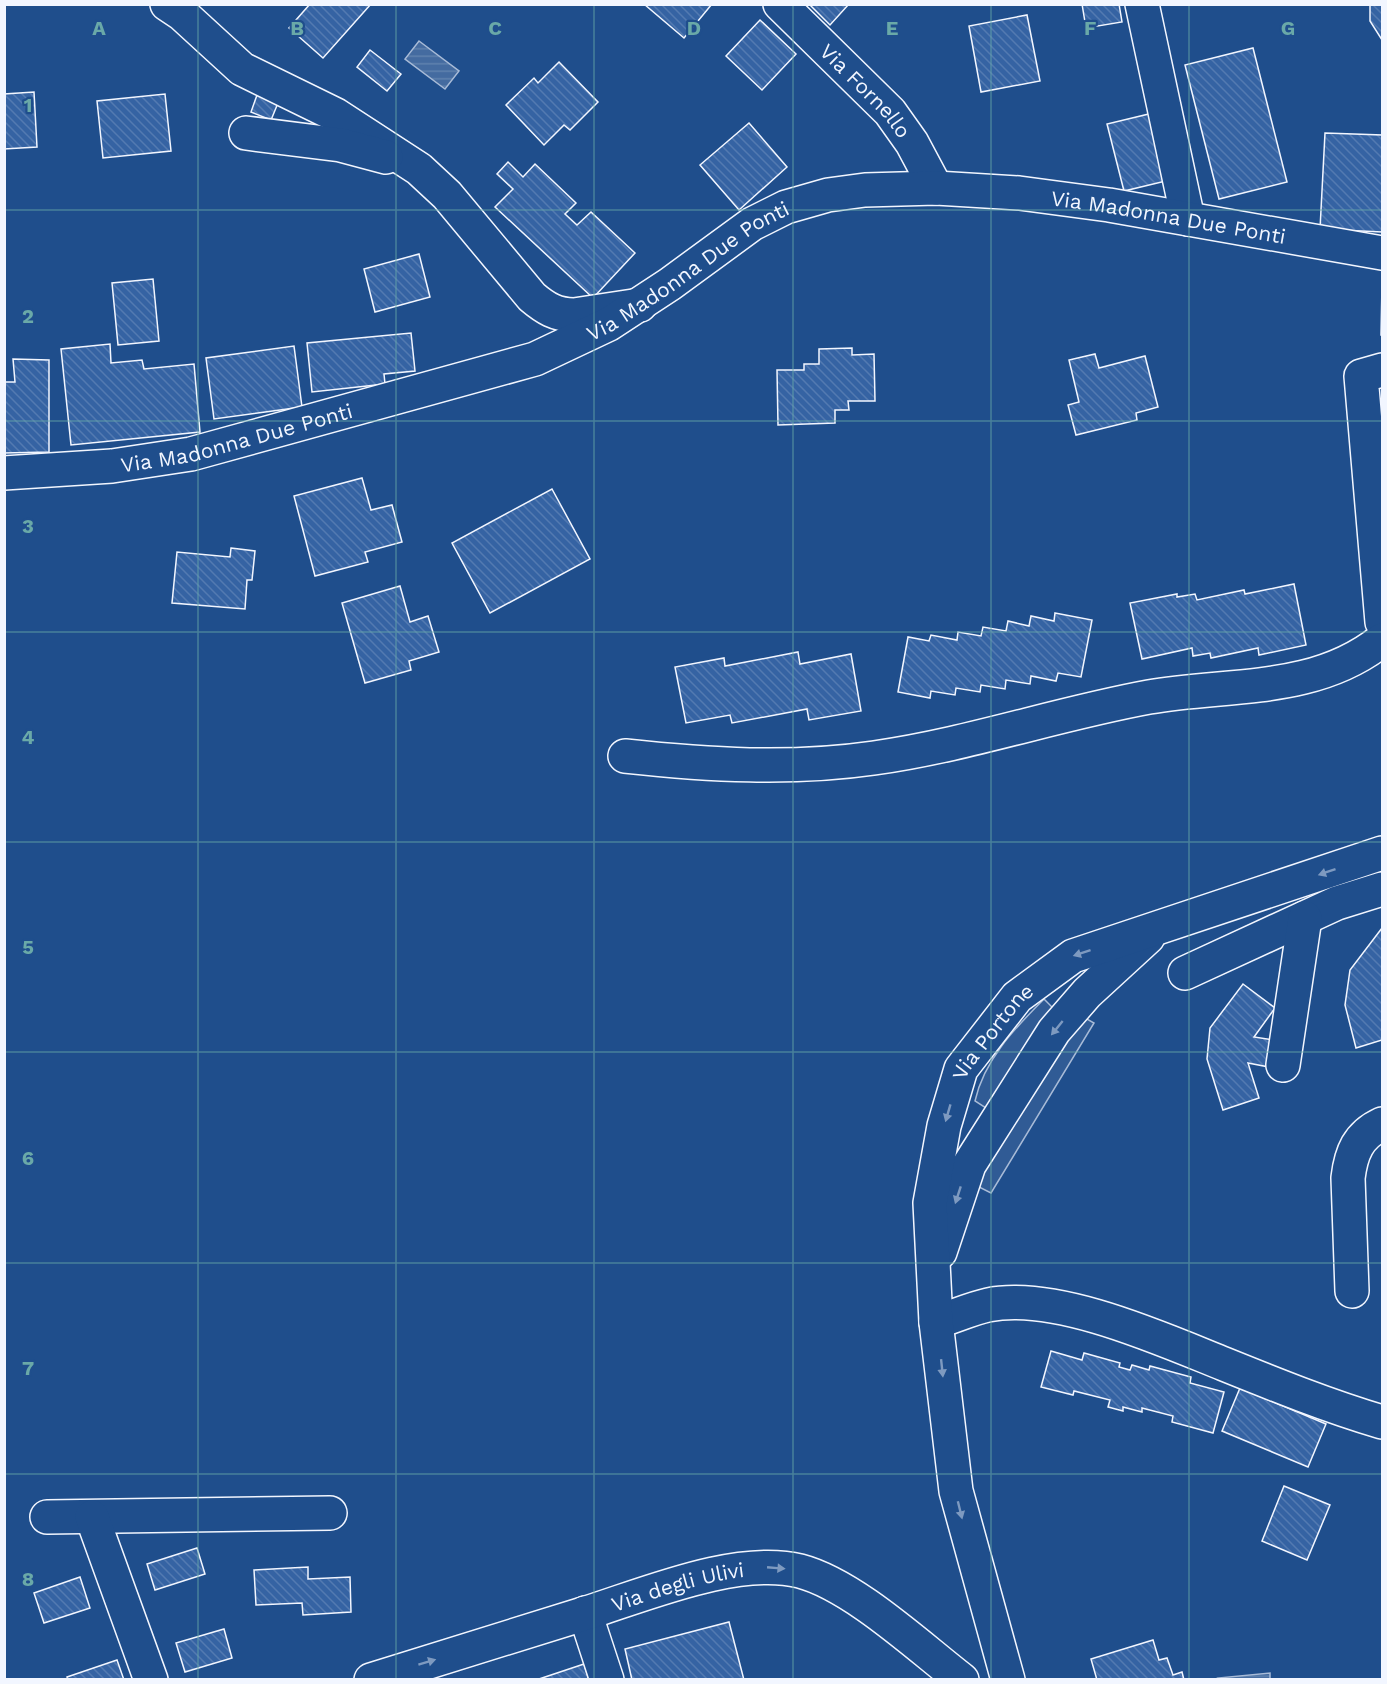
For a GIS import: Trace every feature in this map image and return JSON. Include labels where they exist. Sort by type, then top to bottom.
[{"type":"street","points":[[167,4],[182,14],[242,69],[336,115],[419,169],[447,195],[532,297],[547,309],[564,315],[574,315],[640,305]]},
{"type":"street","name":"Via Fornello","points":[[780,4],[886,108],[912,143],[936,188]]},
{"type":"street","points":[[1142,4],[1188,219]]},
{"type":"street","points":[[246,133],[354,148],[419,169]]},
{"type":"street","name":"Via Madonna Due Ponti","points":[[4,473],[112,466],[191,454],[535,359],[584,338],[640,305],[741,231],[786,207],[840,193],[936,188],[1048,197],[1383,253]]},
{"type":"street","points":[[1383,370],[1361,376],[1383,622]]},
{"type":"street","points":[[625,756],[759,765],[837,763],[876,758],[958,742],[1130,701],[1182,692],[1301,679],[1349,663],[1383,640]]},
{"type":"street","name":"Via Portone","points":[[1008,1680],[963,1523],[950,1452],[936,1322],[930,1203],[944,1126],[961,1069],[1017,997],[1073,956],[1383,853]]},
{"type":"street","points":[[1185,973],[1337,903],[1383,889]]},
{"type":"street","points":[[1283,1065],[1305,918]]},
{"type":"street","points":[[935,1269],[969,1165],[1054,1031],[1087,993],[1158,928]]},
{"type":"street","points":[[1352,1291],[1348,1178],[1350,1160],[1360,1139],[1383,1124]]},
{"type":"street","points":[[936,1322],[988,1305],[1018,1304],[1083,1313],[1174,1343],[1336,1409],[1383,1422]]},
{"type":"street","points":[[47,1517],[330,1513]]},
{"type":"street","points":[[92,1517],[151,1680]]},
{"type":"street","name":"Via degli Ulivi","points":[[371,1680],[703,1577],[763,1566],[789,1569],[830,1582],[962,1680]]},
{"type":"street","points":[[585,1613],[607,1680]]},
{"type":"shaded area","points":[[419,41],[459,71],[445,89],[405,59]]},
{"type":"shaded area","points":[[1044,999],[1053,1008],[989,1110],[975,1101],[979,1086],[993,1058],[1022,1021]]},
{"type":"shaded area","points":[[1078,1014],[1094,1023],[991,1193],[973,1184]]},
{"type":"shaded area","points":[[1270,1673],[1270,1679],[1218,1678]]},
{"type":"building","points":[[310,4],[371,4],[323,58],[289,28]]},
{"type":"building","points":[[644,4],[712,4],[684,38]]},
{"type":"building","points":[[809,4],[849,4],[830,25]]},
{"type":"building","points":[[1082,4],[1119,4],[1122,22],[1086,28]]},
{"type":"building","points":[[1370,4],[1382,4],[1382,40],[1370,21]]},
{"type":"building","points":[[1027,15],[1040,81],[981,92],[969,26]]},
{"type":"building","points":[[760,20],[796,54],[762,90],[726,56]]},
{"type":"building","points":[[1253,48],[1287,182],[1219,199],[1185,65]]},
{"type":"building","points":[[370,50],[401,74],[387,91],[357,67]]},
{"type":"building","points":[[559,62],[598,102],[570,130],[564,125],[544,145],[506,105],[534,78],[538,83]]},
{"type":"building","points":[[34,92],[37,147],[4,149],[4,94]]},
{"type":"building","points":[[165,94],[171,151],[103,158],[97,101]]},
{"type":"building","points":[[257,95],[278,103],[271,120],[251,112]]},
{"type":"building","points":[[1153,113],[1170,180],[1124,191],[1107,124]]},
{"type":"building","points":[[749,123],[787,167],[739,210],[700,165]]},
{"type":"building","points":[[1325,133],[1382,135],[1382,232],[1320,229]]},
{"type":"building","points":[[508,162],[523,177],[535,164],[576,203],[565,214],[577,225],[591,212],[635,253],[593,298],[495,207],[513,189],[497,174]]},
{"type":"building","points":[[419,254],[430,297],[375,312],[364,269]]},
{"type":"building","points":[[153,279],[159,341],[118,345],[112,283]]},
{"type":"building","points":[[1382,285],[1382,335],[1381,335]]},
{"type":"building","points":[[411,333],[415,371],[384,374],[385,384],[312,392],[307,343]]},
{"type":"building","points":[[110,344],[111,363],[142,360],[144,369],[194,364],[200,432],[71,445],[61,349]]},
{"type":"building","points":[[294,346],[302,407],[214,419],[206,358]]},
{"type":"building","points":[[852,348],[852,355],[874,354],[875,401],[848,401],[849,410],[835,410],[835,423],[778,425],[777,370],[804,370],[804,364],[819,364],[819,349]]},
{"type":"building","points":[[1095,354],[1099,368],[1145,356],[1158,407],[1136,413],[1137,420],[1076,435],[1068,405],[1079,402],[1069,360]]},
{"type":"building","points":[[13,359],[49,360],[49,452],[4,453],[4,382],[15,382]]},
{"type":"building","points":[[362,478],[371,510],[392,505],[402,542],[365,552],[368,562],[315,576],[294,496]]},
{"type":"building","points":[[552,489],[590,559],[490,613],[452,543]]},
{"type":"building","points":[[231,548],[255,551],[252,580],[247,580],[245,609],[172,603],[177,552],[230,557]]},
{"type":"building","points":[[1294,584],[1306,645],[1259,655],[1258,648],[1211,658],[1210,653],[1193,656],[1192,648],[1142,659],[1130,603],[1177,594],[1177,597],[1195,594],[1197,600],[1244,590],[1245,594]]},
{"type":"building","points":[[400,586],[410,622],[428,616],[439,652],[409,661],[411,670],[365,683],[342,603]]},
{"type":"building","points":[[1055,613],[1092,620],[1081,677],[1058,673],[1056,681],[1031,676],[1030,684],[1006,680],[1005,689],[981,685],[980,692],[956,688],[955,695],[931,691],[930,698],[898,692],[908,637],[929,641],[931,635],[957,640],[958,632],[981,636],[983,627],[1006,631],[1008,621],[1029,626],[1031,616],[1054,621]]},
{"type":"building","points":[[798,652],[800,664],[851,654],[861,711],[809,720],[807,709],[732,723],[730,715],[686,723],[675,667],[724,658],[725,666]]},
{"type":"building","points":[[1382,928],[1382,1040],[1356,1048],[1345,1005],[1350,970]]},
{"type":"building","points":[[1243,984],[1275,1008],[1254,1037],[1274,1040],[1269,1067],[1248,1063],[1259,1098],[1223,1110],[1207,1059],[1210,1028]]},
{"type":"building","points":[[1051,1351],[1082,1360],[1084,1353],[1120,1363],[1119,1367],[1130,1370],[1132,1365],[1149,1370],[1150,1366],[1191,1377],[1190,1383],[1224,1392],[1213,1433],[1172,1422],[1173,1416],[1142,1408],[1142,1412],[1123,1407],[1123,1411],[1108,1407],[1110,1400],[1074,1391],[1073,1395],[1041,1387]]},
{"type":"building","points":[[1240,1388],[1326,1424],[1308,1467],[1222,1431]]},
{"type":"building","points":[[1284,1486],[1330,1505],[1307,1560],[1262,1541]]},
{"type":"building","points":[[197,1548],[205,1574],[155,1590],[147,1564]]},
{"type":"building","points":[[308,1567],[308,1579],[350,1577],[351,1612],[303,1615],[302,1603],[256,1605],[254,1570]]},
{"type":"building","points":[[80,1577],[90,1608],[44,1623],[34,1593]]},
{"type":"building","points":[[729,1622],[744,1680],[632,1680],[625,1649]]},
{"type":"building","points":[[224,1629],[232,1658],[185,1672],[176,1643]]},
{"type":"building","points":[[1153,1640],[1159,1660],[1167,1658],[1173,1675],[1182,1672],[1184,1680],[1097,1680],[1091,1659]]},
{"type":"building","points":[[117,1660],[124,1680],[68,1680],[67,1677]]},
{"type":"building","points":[[584,1664],[589,1680],[536,1680]]}]
